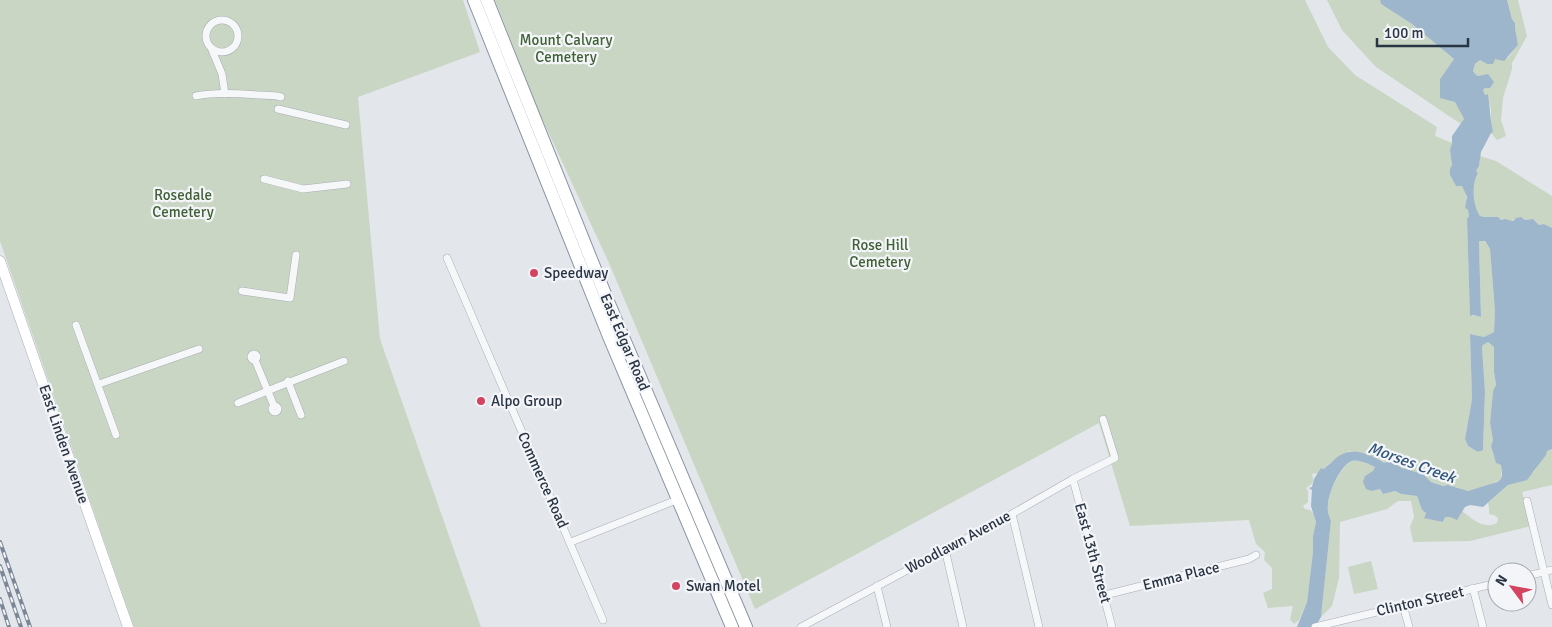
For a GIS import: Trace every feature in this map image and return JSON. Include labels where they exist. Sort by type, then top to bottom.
[{"type":"highway","name":"East Edgar Road","points":[[474,0],[610,339],[732,627]]},
{"type":"highway","name":"East Edgar Road","points":[[488,0],[606,299],[746,627]]},
{"type":"street","points":[[211,48],[222,52],[234,48],[238,36],[234,25],[228,21],[216,22],[207,30],[206,36],[207,43],[222,74],[225,94]]},
{"type":"street","points":[[196,96],[203,94],[225,94],[281,97]]},
{"type":"street","points":[[278,108],[346,125]]},
{"type":"street","points":[[264,179],[303,188],[347,184]]},
{"type":"street","points":[[242,291],[290,298],[296,255]]},
{"type":"street","name":"Commerce Road","points":[[448,258],[603,620]]},
{"type":"street","name":"East Linden Avenue","points":[[0,261],[128,627]]},
{"type":"street","points":[[76,325],[116,435]]},
{"type":"street","points":[[99,384],[199,349]]},
{"type":"street","points":[[255,360],[274,406]]},
{"type":"street","points":[[238,403],[344,361]]},
{"type":"street","points":[[289,383],[301,415]]},
{"type":"street","name":"Woodlawn Avenue","points":[[801,627],[1012,514],[1072,479],[1115,458],[1103,419]]},
{"type":"street","name":"East 13th Street","points":[[1072,479],[1105,595],[1112,627]]},
{"type":"street","points":[[571,542],[679,499]]},
{"type":"street","points":[[1527,501],[1552,605]]},
{"type":"street","points":[[1012,514],[1039,627]]},
{"type":"street","points":[[945,549],[963,627]]},
{"type":"street","name":"Emma Place","points":[[1105,595],[1249,559],[1256,554]]},
{"type":"street","points":[[1537,574],[1552,570]]},
{"type":"street","name":"Clinton Street","points":[[1316,627],[1333,625],[1403,605],[1487,585]]},
{"type":"street","points":[[877,586],[887,627]]},
{"type":"street","points":[[1473,588],[1483,627]]},
{"type":"street","points":[[1403,605],[1409,627]]},
{"type":"green space","name":"Rosedale Cemetery","points":[[0,0],[463,0],[480,52],[358,97],[380,339],[481,627],[134,627],[0,241]]},
{"type":"green space","name":"Rose Hill Cemetery","points":[[495,0],[1305,0],[1328,47],[1355,75],[1437,127],[1435,136],[1452,143],[1450,150],[1452,165],[1450,175],[1456,186],[1462,186],[1466,199],[1465,208],[1468,210],[1469,216],[1467,219],[1470,315],[1481,317],[1479,241],[1484,241],[1490,249],[1495,311],[1494,332],[1484,337],[1470,334],[1472,399],[1465,439],[1468,446],[1478,452],[1483,450],[1485,392],[1482,347],[1488,342],[1494,347],[1496,386],[1493,391],[1490,423],[1493,440],[1491,446],[1496,463],[1501,465],[1501,479],[1487,486],[1468,491],[1431,482],[1423,474],[1402,468],[1390,461],[1384,463],[1363,453],[1349,451],[1324,469],[1321,468],[1318,474],[1314,473],[1312,475],[1312,483],[1306,488],[1308,491],[1308,502],[1303,506],[1313,513],[1316,522],[1307,602],[1299,620],[1294,624],[1290,619],[1293,606],[1268,608],[1263,593],[1272,589],[1272,568],[1264,560],[1265,552],[1256,544],[1249,520],[1130,526],[1099,423],[755,609],[609,263],[540,114]]},
{"type":"green space","points":[[1327,0],[1380,0],[1381,4],[1412,24],[1454,59],[1440,79],[1464,119],[1461,124],[1376,67],[1342,30]]},
{"type":"green space","points":[[1507,0],[1518,0],[1527,36],[1512,63],[1503,98],[1501,120],[1506,136],[1497,140],[1491,133],[1491,110],[1488,94],[1485,95],[1483,90],[1485,88],[1479,76],[1473,71],[1475,64],[1480,60],[1487,64],[1495,59],[1508,58],[1518,45],[1515,23],[1512,19]]},
{"type":"green space","points":[[1480,156],[1496,161],[1552,196],[1552,228],[1544,224],[1539,225],[1533,219],[1525,220],[1521,217],[1510,221],[1480,216],[1476,207],[1474,183],[1478,173],[1476,171],[1479,166]]},
{"type":"green space","points":[[1552,449],[1552,485],[1522,492],[1531,526],[1470,541],[1413,542],[1410,527],[1414,517],[1411,501],[1398,501],[1387,509],[1340,522],[1339,578],[1332,606],[1321,617],[1331,521],[1328,511],[1329,500],[1336,480],[1344,468],[1352,461],[1367,463],[1375,467],[1372,491],[1380,489],[1383,494],[1395,491],[1401,494],[1417,496],[1422,510],[1426,513],[1424,517],[1443,522],[1445,517],[1459,515],[1462,511],[1478,523],[1492,525],[1497,523],[1498,518],[1489,514],[1488,503],[1508,485],[1534,472],[1547,451]]},
{"type":"green space","points":[[1371,561],[1378,589],[1354,594],[1348,567]]},
{"type":"water","points":[[1380,0],[1507,0],[1512,19],[1515,23],[1518,45],[1504,61],[1495,59],[1493,64],[1487,64],[1480,60],[1475,64],[1473,71],[1479,76],[1488,74],[1494,82],[1490,88],[1483,90],[1485,95],[1488,94],[1493,132],[1481,152],[1479,166],[1476,171],[1478,173],[1474,183],[1474,195],[1480,216],[1498,217],[1501,220],[1513,221],[1521,217],[1525,220],[1533,219],[1539,225],[1544,224],[1552,228],[1552,449],[1547,451],[1527,480],[1508,485],[1483,507],[1470,505],[1465,507],[1457,520],[1445,517],[1443,522],[1424,518],[1426,513],[1422,510],[1417,496],[1401,494],[1395,491],[1383,494],[1380,489],[1372,491],[1366,489],[1363,482],[1365,476],[1373,471],[1375,467],[1367,463],[1352,461],[1339,474],[1332,487],[1329,500],[1328,511],[1331,521],[1321,617],[1315,627],[1297,627],[1307,602],[1316,522],[1311,506],[1312,490],[1309,488],[1312,487],[1314,479],[1321,468],[1324,469],[1345,453],[1358,452],[1384,463],[1390,461],[1402,468],[1423,474],[1431,482],[1468,491],[1497,482],[1501,479],[1502,475],[1501,465],[1496,463],[1491,446],[1493,440],[1490,423],[1493,391],[1496,385],[1494,347],[1488,342],[1482,347],[1485,392],[1483,450],[1478,452],[1468,446],[1465,439],[1472,399],[1470,334],[1484,337],[1494,332],[1495,311],[1490,249],[1485,241],[1479,241],[1481,317],[1470,316],[1467,219],[1469,216],[1468,210],[1465,208],[1467,197],[1462,186],[1456,186],[1450,175],[1452,136],[1464,119],[1455,102],[1440,98],[1440,79],[1454,59],[1412,24],[1381,4]]},
{"type":"railway","points":[[0,542],[30,627]]},
{"type":"railway","points":[[0,566],[21,627]]},
{"type":"railway","points":[[0,599],[9,627]]},
{"type":"place","name":"Speedway","points":[[534,273]]},
{"type":"place","name":"Alpo Group","points":[[481,401]]},
{"type":"place","name":"Swan Motel","points":[[676,586]]},
{"type":"park label","name":"Mount Calvary Cemetery","points":[[566,48]]},
{"type":"water label","name":"Morses Creek","points":[[1412,462]]}]
